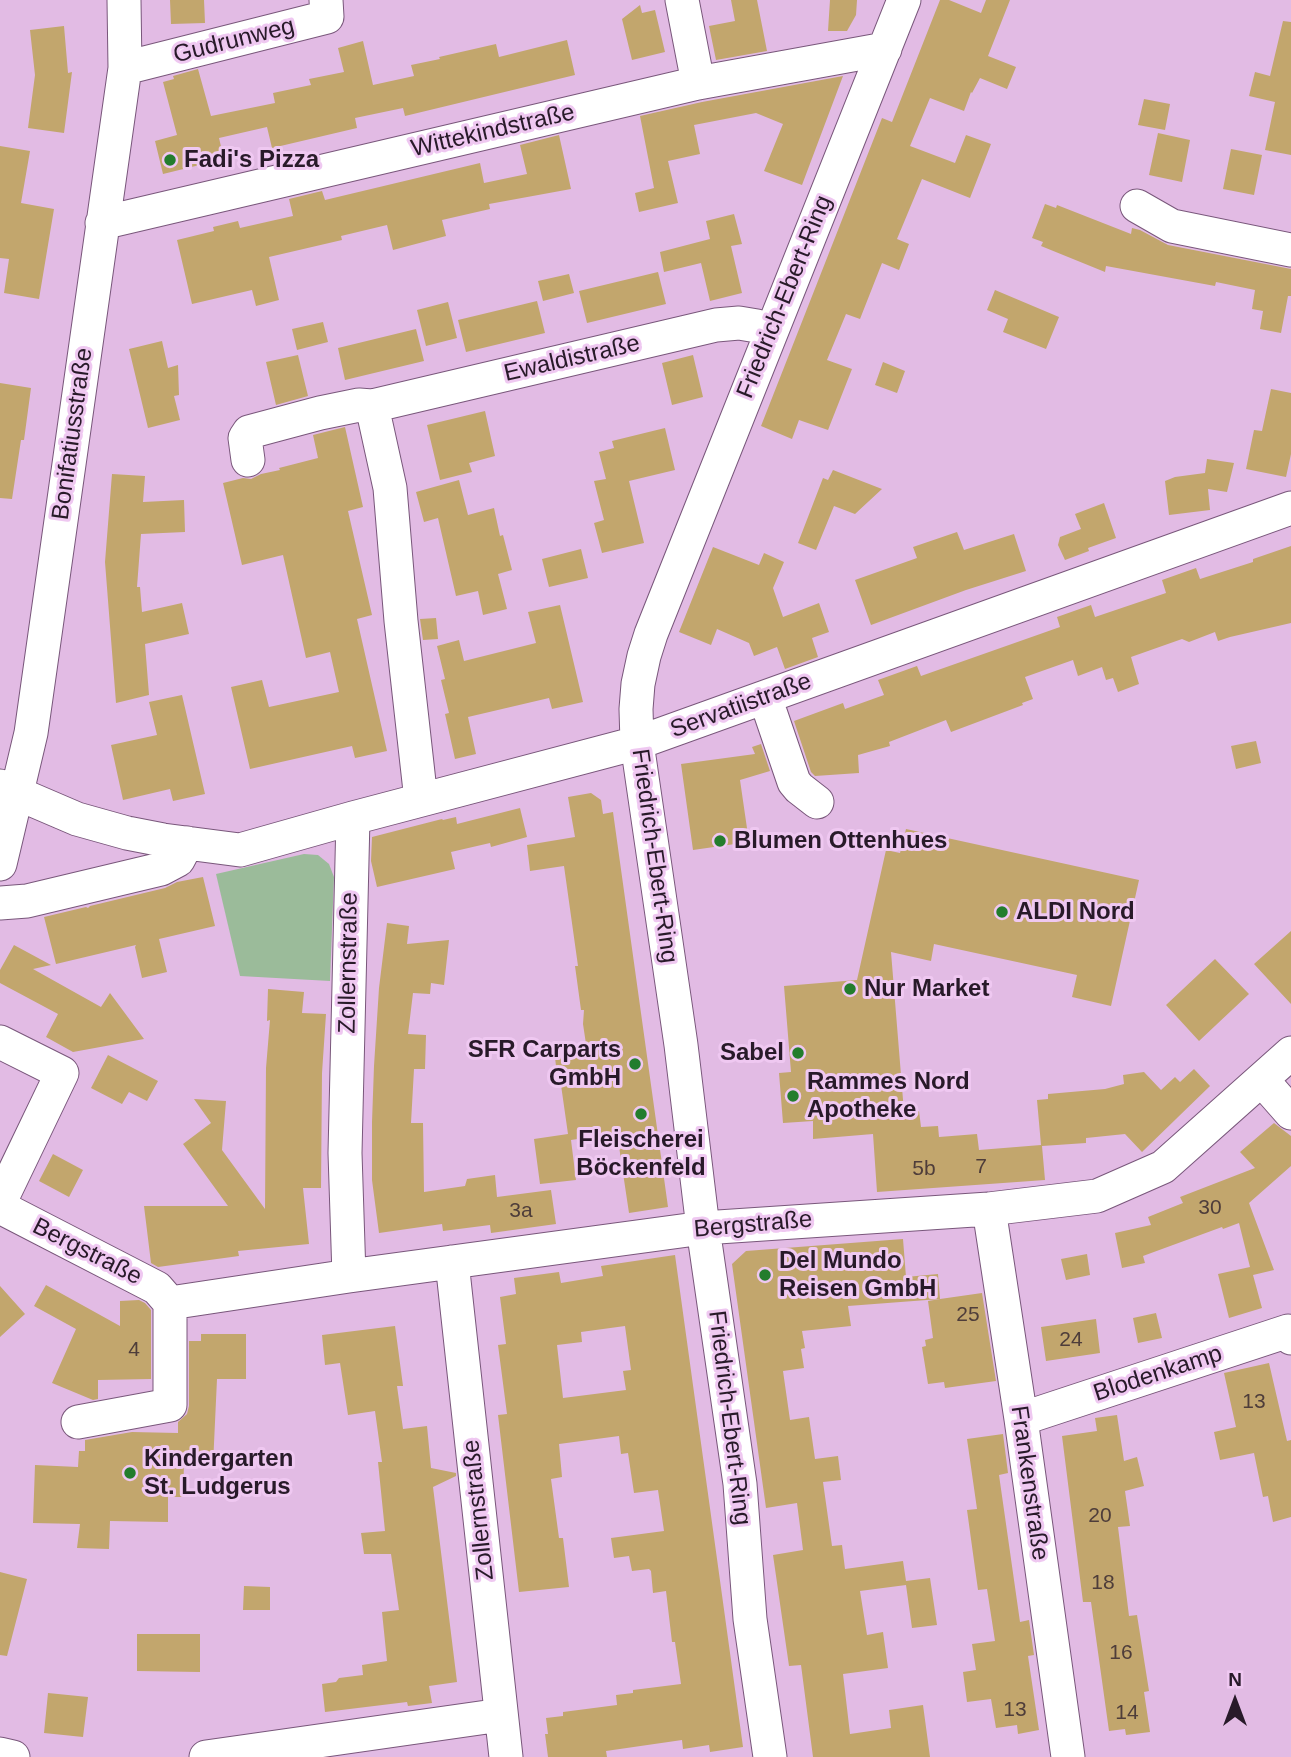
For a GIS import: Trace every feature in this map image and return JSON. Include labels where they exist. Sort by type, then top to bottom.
[{"type":"street","name":"Bonifatiusstraße","points":[[0,864],[9,790],[31,733],[125,68],[124,0]]},
{"type":"street","name":"Gudrunweg","points":[[125,68],[327,18],[326,0]]},
{"type":"street","points":[[682,0],[698,83]]},
{"type":"street","name":"Friedrich-Ebert-Ring","points":[[770,1757],[749,1610],[740,1484],[703,1228],[676,1007],[637,743],[636,709],[643,656],[651,634],[904,0]]},
{"type":"street","name":"Wittekindstraße","points":[[102,223],[698,83],[885,49]]},
{"type":"street","points":[[1137,206],[1172,226],[1291,250]]},
{"type":"street","name":"Ewaldistraße","points":[[248,460],[245,438],[249,432],[359,404],[372,406],[716,325],[739,323],[771,332]]},
{"type":"street","points":[[372,406],[390,488],[401,621],[421,800]]},
{"type":"street","name":"Servatiistraße","points":[[9,790],[77,819],[127,833],[240,850],[637,743],[1291,508]]},
{"type":"street","points":[[765,697],[794,782],[817,802]]},
{"type":"street","name":"Zollernstraße","points":[[349,1276],[345,1153],[353,818]]},
{"type":"street","points":[[0,902],[27,901],[161,869],[178,860],[187,843]]},
{"type":"street","name":"Bergstraße","points":[[0,1042],[62,1073],[0,1205],[157,1288],[170,1303],[703,1228],[989,1209],[1097,1196],[1163,1167],[1291,1053]]},
{"type":"street","points":[[1262,1080],[1291,1113]]},
{"type":"street","name":"Frankenstraße","points":[[989,1209],[1068,1757]]},
{"type":"street","name":"Zollernstraße","points":[[453,1262],[506,1757]]},
{"type":"street","points":[[78,1422],[170,1405],[170,1303]]},
{"type":"street","name":"Blodenkamp","points":[[1021,1419],[1288,1331],[1291,1338]]},
{"type":"street","points":[[206,1757],[287,1751],[502,1715]]},
{"type":"street","points":[[0,1754],[10,1757]]},
{"type":"green space","points":[[304,854],[318,855],[329,864],[334,877],[330,981],[240,976],[216,874]]},
{"type":"building","points":[[170,0],[204,0],[205,23],[171,24]]},
{"type":"building","points":[[731,0],[757,0],[767,51],[716,60],[709,26],[735,21]]},
{"type":"building","points":[[830,0],[857,0],[856,15],[847,31],[828,31]]},
{"type":"building","points":[[940,0],[949,0],[981,13],[986,0],[1010,0],[988,56],[1016,67],[1007,89],[980,78],[964,111],[930,98],[910,146],[955,163],[966,135],[991,144],[970,198],[922,179],[897,239],[909,244],[899,270],[882,263],[860,319],[846,314],[827,360],[852,369],[828,430],[799,420],[792,439],[761,426],[882,118],[892,122]]},
{"type":"building","points":[[640,5],[642,13],[655,10],[665,52],[632,60],[622,19]]},
{"type":"building","points":[[1283,21],[1291,22],[1291,155],[1265,150],[1275,102],[1249,96],[1255,72],[1270,76]]},
{"type":"building","points":[[64,26],[68,73],[72,72],[64,133],[28,128],[35,75],[30,30]]},
{"type":"building","points":[[567,40],[575,75],[405,116],[403,108],[355,118],[357,128],[272,148],[267,127],[219,138],[224,159],[163,174],[155,141],[177,135],[163,82],[174,79],[173,76],[198,69],[211,116],[275,103],[273,93],[311,85],[309,79],[344,72],[338,48],[363,41],[373,85],[414,76],[411,65],[440,59],[439,57],[496,44],[499,57]]},
{"type":"building","points":[[843,76],[802,185],[764,171],[783,124],[756,113],[694,125],[700,154],[668,161],[678,203],[639,212],[635,193],[654,188],[640,116]]},
{"type":"building","points":[[1144,99],[1170,104],[1165,130],[1138,125]]},
{"type":"building","points":[[1158,133],[1190,140],[1182,182],[1149,175]]},
{"type":"building","points":[[559,135],[571,189],[489,204],[490,209],[442,220],[446,236],[393,250],[387,225],[341,236],[342,240],[269,257],[279,300],[256,306],[252,290],[192,304],[177,240],[214,231],[213,227],[238,221],[240,228],[293,216],[289,199],[322,191],[325,200],[480,163],[484,183],[527,174],[520,145]]},
{"type":"building","points":[[0,146],[30,151],[21,203],[54,209],[39,299],[4,293],[9,259],[0,258]]},
{"type":"building","points":[[1231,149],[1262,155],[1254,195],[1223,189]]},
{"type":"building","points":[[1045,204],[1056,208],[1057,205],[1131,234],[1132,228],[1140,230],[1168,245],[1291,269],[1291,296],[1288,296],[1281,333],[1260,329],[1263,311],[1252,309],[1255,290],[1216,282],[1215,286],[1106,266],[1105,272],[1041,246],[1043,242],[1032,238]]},
{"type":"building","points":[[734,214],[742,244],[731,246],[742,293],[710,301],[701,263],[664,272],[660,252],[710,239],[706,221]]},
{"type":"building","points":[[658,272],[666,304],[587,323],[579,291]]},
{"type":"building","points":[[569,274],[574,293],[543,301],[538,281]]},
{"type":"building","points":[[995,290],[1059,317],[1046,349],[1003,332],[1008,319],[987,310]]},
{"type":"building","points":[[537,301],[545,333],[466,352],[458,320]]},
{"type":"building","points":[[448,302],[457,338],[426,346],[417,310]]},
{"type":"building","points":[[323,322],[328,342],[297,350],[292,329]]},
{"type":"building","points":[[416,329],[424,361],[345,380],[338,348]]},
{"type":"building","points":[[162,341],[168,368],[178,365],[179,395],[174,396],[180,420],[148,428],[129,349]]},
{"type":"building","points":[[298,355],[308,396],[276,405],[266,362]]},
{"type":"building","points":[[693,355],[703,397],[672,405],[662,363]]},
{"type":"building","points":[[883,362],[905,371],[897,393],[875,385]]},
{"type":"building","points":[[0,383],[31,388],[12,499],[0,498]]},
{"type":"building","points":[[1271,389],[1291,393],[1291,454],[1286,477],[1246,469],[1254,430],[1262,431]]},
{"type":"building","points":[[485,411],[495,456],[469,463],[472,472],[440,480],[427,425]]},
{"type":"building","points":[[345,427],[363,507],[348,511],[372,615],[357,619],[387,751],[355,758],[352,746],[250,769],[231,687],[262,680],[269,707],[339,692],[330,652],[306,658],[283,555],[242,565],[223,483],[243,478],[251,479],[280,470],[279,468],[318,458],[313,435]]},
{"type":"building","points":[[665,428],[675,470],[629,481],[644,543],[602,553],[594,523],[604,520],[594,481],[606,479],[599,452],[614,448],[612,441]]},
{"type":"building","points":[[1207,459],[1234,463],[1227,492],[1208,489],[1210,510],[1169,515],[1165,481],[1205,473]]},
{"type":"building","points":[[833,470],[882,489],[855,514],[834,506],[816,550],[798,543],[823,478],[828,480]]},
{"type":"building","points":[[112,474],[145,476],[143,502],[184,500],[185,532],[141,534],[137,587],[140,587],[142,612],[182,603],[189,634],[145,644],[149,695],[116,703],[105,562]]},
{"type":"building","points":[[459,480],[468,515],[494,508],[512,570],[498,574],[507,609],[483,615],[478,591],[456,596],[438,518],[424,522],[416,492]]},
{"type":"building","points":[[1104,503],[1116,538],[1065,560],[1058,545],[1060,537],[1081,529],[1075,514]]},
{"type":"building","points":[[957,532],[964,550],[1014,534],[1026,571],[871,625],[855,580],[917,558],[913,547]]},
{"type":"building","points":[[1291,546],[1291,623],[1218,641],[1215,632],[1189,642],[1182,639],[1131,657],[1139,684],[1118,692],[1113,678],[1106,680],[1102,667],[1078,676],[1073,660],[1025,677],[1033,699],[1022,703],[1023,705],[951,732],[946,720],[889,742],[890,746],[858,755],[859,773],[815,776],[811,772],[794,721],[843,703],[845,709],[884,695],[878,680],[917,666],[921,676],[1060,627],[1057,617],[1091,605],[1095,617],[1166,593],[1162,580],[1196,568],[1200,579]]},
{"type":"building","points":[[713,547],[759,565],[764,553],[784,562],[773,588],[783,617],[819,603],[829,632],[812,638],[818,657],[785,669],[777,647],[754,656],[749,643],[717,629],[711,645],[679,632]]},
{"type":"building","points":[[581,549],[588,578],[549,587],[542,559]]},
{"type":"building","points":[[560,605],[583,702],[552,709],[549,698],[468,717],[476,754],[455,759],[445,714],[449,713],[441,680],[445,679],[437,646],[459,640],[464,661],[536,643],[528,612]]},
{"type":"building","points":[[436,618],[438,639],[423,640],[420,619]]},
{"type":"building","points":[[182,695],[205,794],[173,801],[170,789],[123,800],[111,745],[157,735],[149,702]]},
{"type":"building","points":[[1256,741],[1261,763],[1236,769],[1231,746]]},
{"type":"building","points":[[761,744],[770,771],[740,780],[749,842],[693,850],[681,764],[755,754],[752,747]]},
{"type":"building","points":[[591,793],[601,800],[603,814],[613,812],[668,1207],[629,1213],[617,1133],[571,1140],[576,1180],[540,1184],[534,1139],[568,1134],[554,1049],[586,1044],[584,1010],[581,1010],[575,966],[578,966],[564,866],[530,871],[527,845],[575,837],[568,797]]},
{"type":"building","points":[[520,808],[527,837],[491,847],[490,843],[451,852],[455,869],[377,887],[371,861],[372,837],[442,819],[456,817],[457,824]]},
{"type":"building","points":[[906,829],[1139,880],[1111,1006],[1072,997],[1077,975],[934,944],[931,961],[891,952],[904,1112],[919,1111],[921,1127],[938,1126],[939,1137],[977,1134],[979,1150],[1041,1145],[1037,1100],[1048,1099],[1048,1094],[1105,1089],[1124,1084],[1123,1075],[1144,1072],[1161,1090],[1175,1077],[1180,1082],[1194,1069],[1210,1086],[1142,1152],[1125,1134],[1086,1138],[1086,1143],[1042,1146],[1045,1180],[877,1192],[873,1134],[813,1139],[813,1121],[783,1123],[779,1073],[791,1072],[784,986],[857,980],[886,850],[900,853]]},
{"type":"building","points":[[203,877],[215,926],[159,939],[167,972],[142,978],[136,945],[56,964],[44,917]]},
{"type":"building","points":[[387,923],[409,926],[407,944],[449,940],[444,985],[431,983],[430,994],[413,993],[408,1034],[426,1035],[425,1069],[414,1069],[411,1123],[423,1123],[424,1192],[465,1186],[467,1179],[495,1175],[497,1197],[551,1190],[556,1224],[491,1233],[490,1225],[443,1231],[442,1224],[379,1233],[372,1180],[372,1122],[379,988]]},
{"type":"building","points":[[1291,931],[1291,1004],[1254,964]]},
{"type":"building","points":[[14,945],[51,965],[33,969],[101,1007],[110,993],[144,1039],[73,1052],[46,1037],[58,1014],[0,983],[0,970]]},
{"type":"building","points":[[1215,959],[1249,994],[1199,1041],[1166,1005]]},
{"type":"building","points":[[268,989],[304,992],[302,1013],[326,1014],[322,1073],[321,1188],[303,1188],[309,1244],[238,1251],[239,1256],[158,1267],[151,1263],[144,1206],[228,1206],[183,1144],[211,1123],[194,1099],[226,1101],[222,1150],[265,1209],[266,1068],[270,1020],[267,1021]]},
{"type":"building","points":[[108,1055],[158,1081],[147,1101],[129,1092],[122,1104],[91,1088]]},
{"type":"building","points":[[1274,1123],[1291,1136],[1291,1166],[1249,1203],[1274,1270],[1253,1275],[1262,1308],[1229,1318],[1218,1274],[1250,1267],[1239,1223],[1143,1256],[1145,1263],[1122,1268],[1115,1233],[1151,1225],[1148,1217],[1183,1203],[1180,1197],[1255,1168],[1240,1152]]},
{"type":"building","points":[[53,1154],[83,1170],[69,1197],[39,1181]]},
{"type":"building","points":[[903,1239],[906,1277],[938,1274],[940,1299],[848,1306],[851,1326],[802,1331],[804,1368],[783,1371],[790,1420],[809,1417],[815,1459],[838,1456],[841,1480],[823,1482],[832,1546],[842,1545],[845,1569],[903,1561],[906,1581],[930,1578],[937,1625],[912,1628],[906,1585],[860,1591],[867,1635],[883,1632],[888,1668],[843,1674],[850,1734],[891,1728],[889,1710],[923,1705],[930,1757],[813,1757],[801,1665],[789,1666],[773,1555],[803,1550],[797,1503],[766,1508],[732,1264],[746,1251]]},
{"type":"building","points":[[1087,1254],[1090,1275],[1066,1280],[1061,1259]]},
{"type":"building","points":[[675,1255],[743,1747],[710,1752],[709,1745],[683,1749],[682,1740],[606,1751],[607,1757],[548,1757],[546,1718],[563,1716],[563,1712],[617,1705],[616,1695],[633,1693],[633,1690],[681,1684],[675,1642],[672,1642],[666,1591],[653,1593],[651,1571],[632,1571],[629,1556],[614,1558],[611,1538],[664,1531],[658,1490],[634,1493],[628,1453],[621,1454],[619,1436],[559,1444],[562,1477],[551,1479],[559,1538],[563,1538],[569,1587],[519,1592],[498,1415],[507,1414],[498,1345],[506,1344],[500,1297],[516,1294],[514,1278],[559,1272],[561,1283],[603,1276],[601,1266]],"holes":[[[625,1326],[631,1370],[623,1371],[626,1390],[563,1398],[557,1345],[582,1342],[581,1332]]]},
{"type":"building","points":[[46,1285],[120,1326],[120,1301],[139,1300],[145,1303],[151,1310],[151,1379],[98,1380],[98,1399],[93,1400],[52,1383],[76,1329],[34,1306]]},
{"type":"building","points":[[0,1286],[25,1314],[0,1337]]},
{"type":"building","points":[[982,1293],[996,1381],[945,1388],[944,1382],[928,1384],[922,1347],[926,1346],[925,1340],[933,1338],[928,1301]]},
{"type":"building","points":[[1156,1313],[1162,1338],[1138,1343],[1133,1318]]},
{"type":"building","points":[[1096,1319],[1100,1353],[1046,1361],[1041,1327]]},
{"type":"building","points":[[395,1326],[403,1386],[397,1386],[403,1429],[427,1426],[431,1468],[456,1473],[456,1476],[433,1487],[457,1682],[429,1686],[432,1703],[408,1706],[407,1702],[325,1712],[322,1684],[336,1682],[339,1678],[363,1675],[362,1665],[387,1661],[382,1612],[399,1610],[391,1554],[364,1554],[361,1533],[385,1531],[378,1462],[382,1462],[375,1411],[348,1415],[340,1363],[325,1365],[322,1335]]},
{"type":"building","points":[[201,1334],[246,1334],[246,1379],[217,1379],[213,1465],[184,1464],[183,1497],[168,1497],[168,1522],[110,1521],[109,1549],[77,1548],[80,1524],[33,1523],[35,1465],[78,1467],[79,1451],[85,1451],[85,1440],[132,1432],[178,1433],[178,1422],[187,1414],[189,1406],[189,1341],[201,1341]]},
{"type":"building","points":[[1269,1363],[1287,1441],[1291,1440],[1291,1517],[1273,1522],[1268,1496],[1263,1497],[1254,1453],[1220,1460],[1214,1432],[1236,1427],[1224,1373]]},
{"type":"building","points":[[1117,1415],[1124,1461],[1137,1457],[1144,1486],[1125,1491],[1130,1526],[1118,1527],[1129,1616],[1137,1615],[1149,1691],[1144,1692],[1150,1732],[1126,1735],[1125,1729],[1109,1731],[1091,1602],[1083,1602],[1062,1436],[1097,1431],[1095,1418]]},
{"type":"building","points":[[1003,1434],[1008,1473],[999,1475],[1020,1622],[1029,1620],[1034,1655],[1028,1656],[1039,1730],[1018,1734],[1017,1725],[996,1728],[991,1699],[967,1702],[963,1672],[976,1670],[972,1644],[995,1641],[987,1589],[978,1590],[967,1510],[977,1509],[967,1439]]},
{"type":"building","points":[[0,1572],[27,1579],[7,1656],[0,1655]]},
{"type":"building","points":[[244,1586],[270,1587],[270,1610],[243,1610]]},
{"type":"building","points":[[137,1634],[200,1634],[200,1672],[137,1671]]},
{"type":"building","points":[[48,1693],[88,1697],[83,1737],[44,1733]]},
{"type":"place","name":"Fadi's Pizza","points":[[170,160]]},
{"type":"place","name":"Blumen Ottenhues","points":[[720,841]]},
{"type":"place","name":"ALDI Nord","points":[[1002,912]]},
{"type":"place","name":"Nur Market","points":[[850,989]]},
{"type":"place","name":"Sabel","points":[[798,1053]]},
{"type":"place","name":"SFR Carparts GmbH","points":[[635,1064]]},
{"type":"place","name":"Rammes Nord Apotheke","points":[[793,1096]]},
{"type":"place","name":"Fleischerei Böckenfeld","points":[[641,1114]]},
{"type":"place","name":"Del Mundo Reisen GmbH","points":[[765,1275]]},
{"type":"place","name":"Kindergarten St. Ludgerus","points":[[130,1473]]}]
